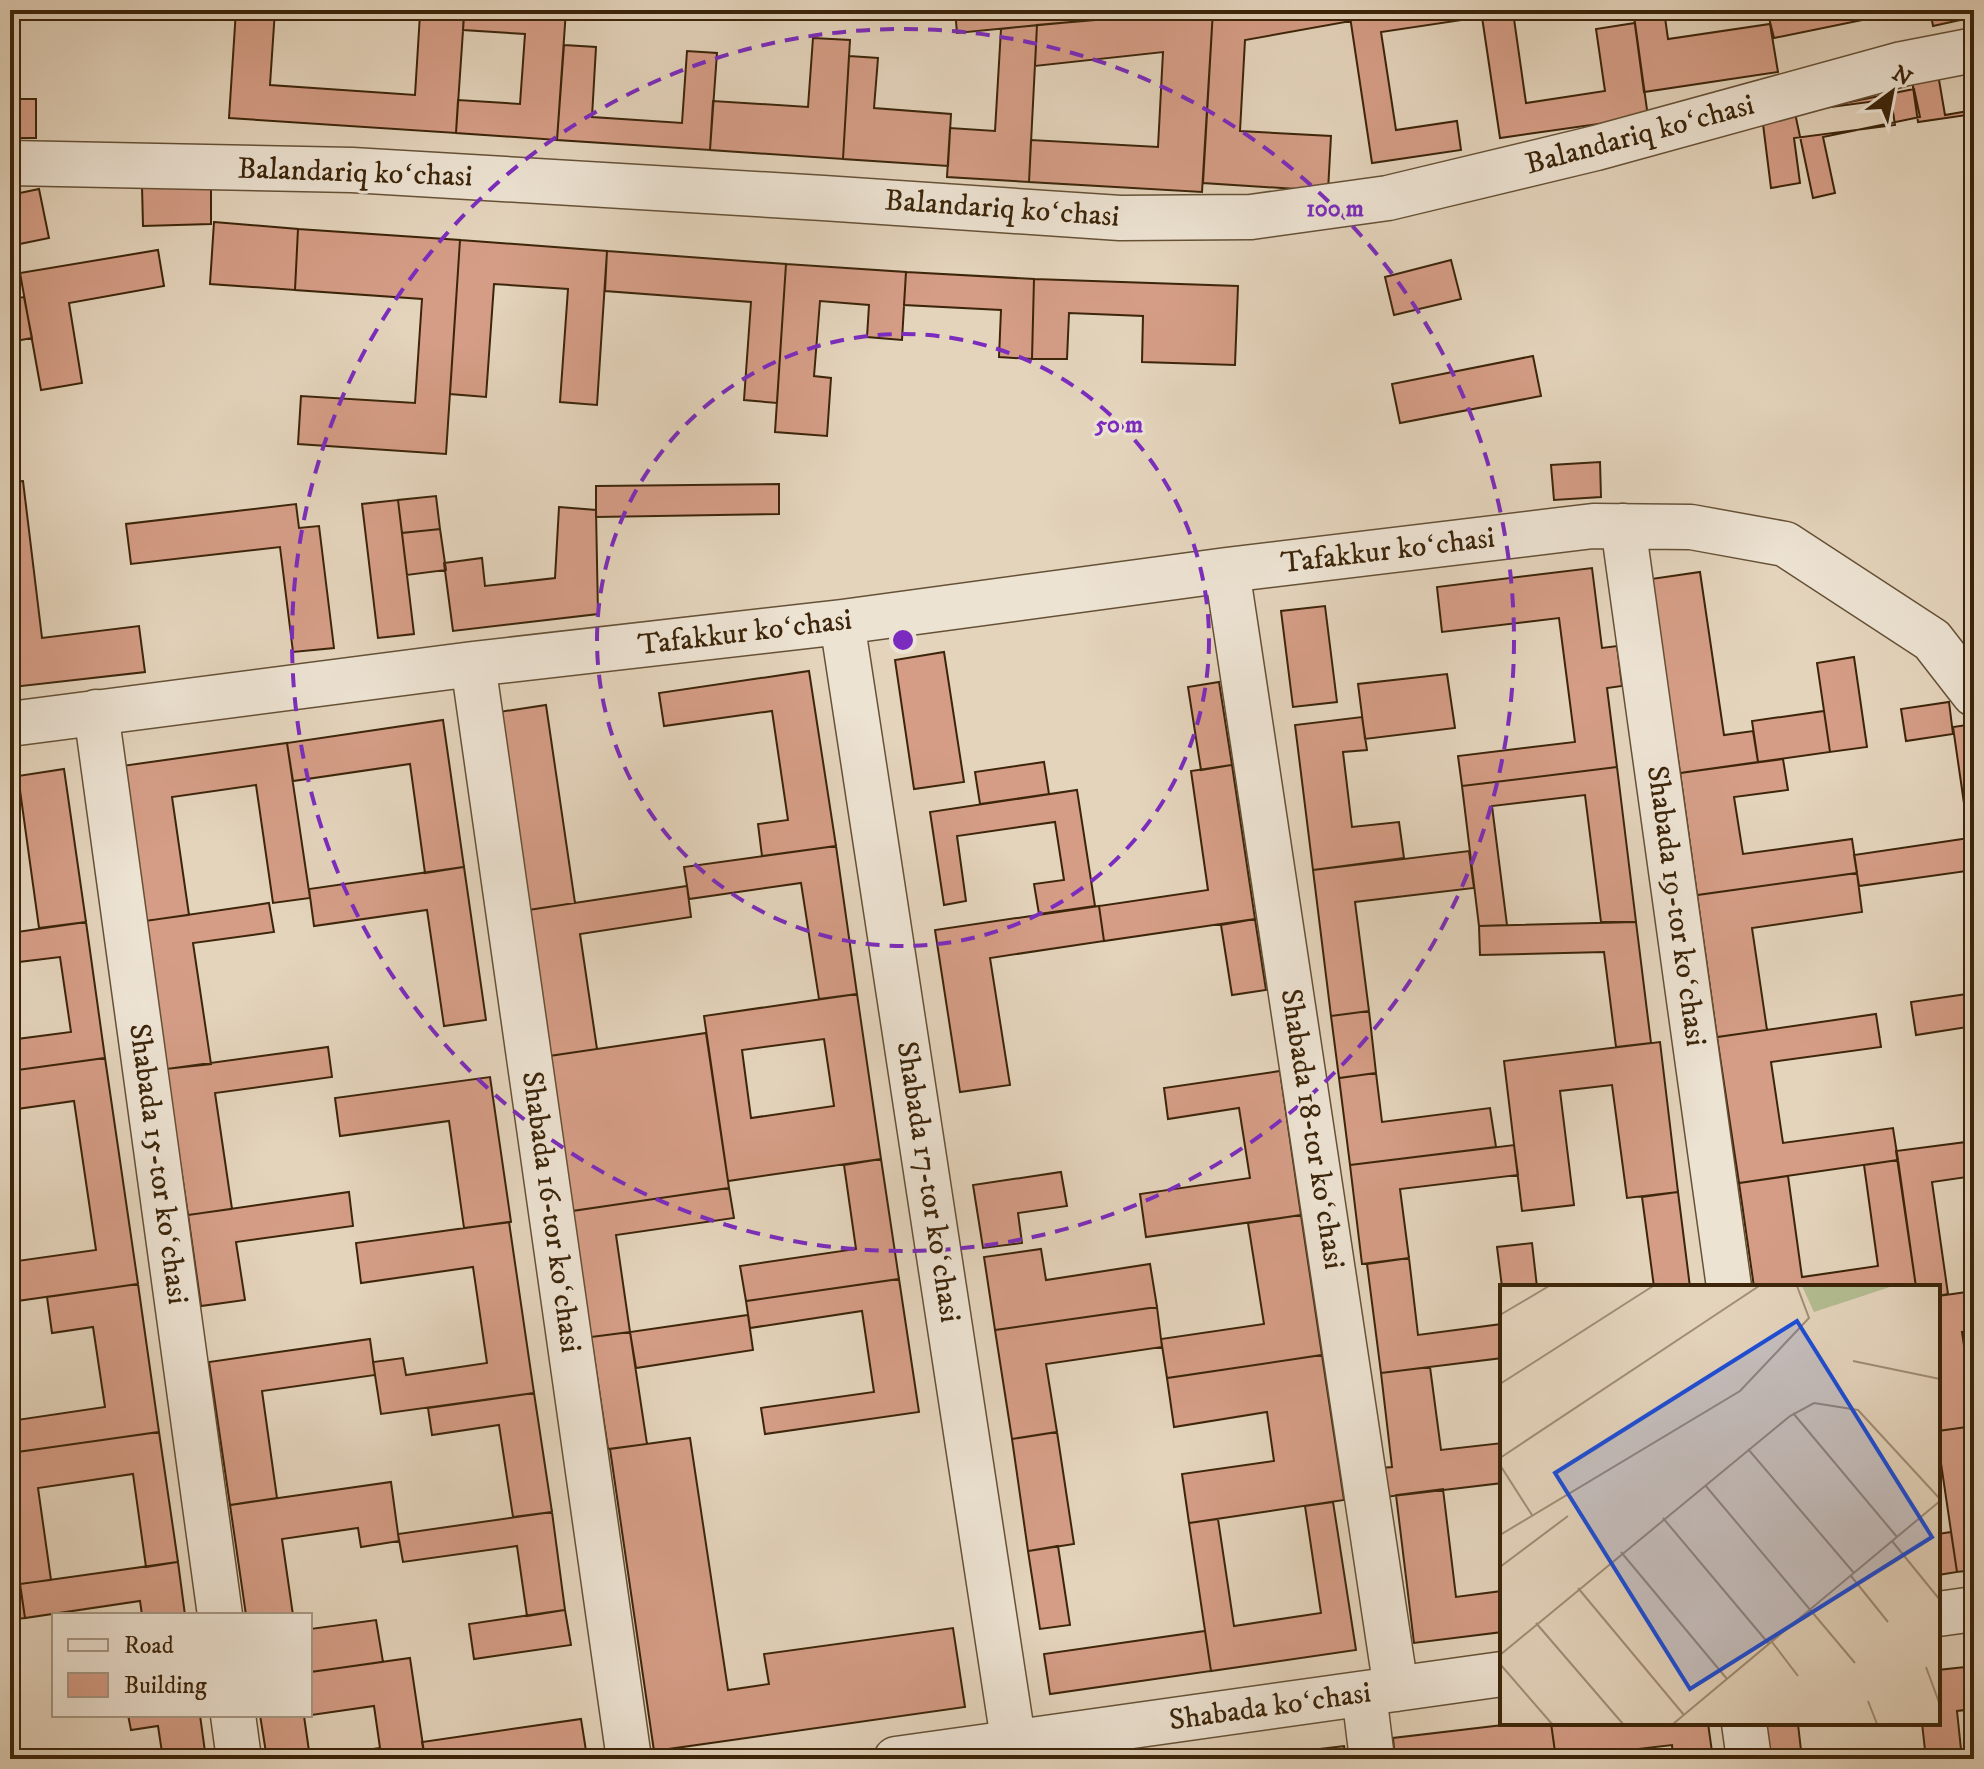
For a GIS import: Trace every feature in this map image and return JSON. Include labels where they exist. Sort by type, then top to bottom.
[{"type":"street","name":"Balandariq koʻchasi","points":[[10,163],[352,170],[1120,218],[1251,217],[1388,198],[1596,148],[1902,64],[1974,50]]},
{"type":"street","name":"Tafakkur koʻchasi","points":[[10,724],[1593,526],[1691,527],[1785,544],[1932,640],[1974,694]]},
{"type":"street","name":"Shabada 19-tor koʻchasi","points":[[1623,526],[1729,1285]]},
{"type":"street","name":"Shabada 18-tor koʻchasi","points":[[1227,570],[1380,1691],[1372,1759]]},
{"type":"street","name":"Shabada 17-tor koʻchasi","points":[[842,622],[1015,1751]]},
{"type":"street","name":"Shabada 16-tor koʻchasi","points":[[473,664],[629,1759]]},
{"type":"street","name":"Shabada 15-tor koʻchasi","points":[[96,712],[220,1613]]},
{"type":"street","points":[[1940,1614],[1974,1609]]},
{"type":"street","name":"Shabada koʻchasi","points":[[896,1759],[1015,1751],[1500,1674]]},
{"type":"street","points":[[233,1717],[239,1759]]},
{"type":"street","points":[[1744,1725],[1749,1759]]},
{"type":"building","points":[[236,10],[275,10],[270,85],[415,95],[420,14],[464,16],[456,133],[229,118]]},
{"type":"building","points":[[464,10],[566,10],[557,140],[456,133],[458,100],[520,104],[525,34],[463,30]]},
{"type":"building","points":[[955,10],[1080,10],[1081,21],[957,33]]},
{"type":"building","points":[[1080,10],[1179,10],[1179,12],[1081,21]]},
{"type":"building","points":[[1213,10],[1349,10],[1351,21],[1245,40],[1240,131],[1331,136],[1328,191],[1203,183]]},
{"type":"building","points":[[1213,10],[1202,192],[1029,182],[1031,140],[1158,147],[1163,52],[1035,66],[1037,25]]},
{"type":"building","points":[[1349,10],[1481,10],[1482,17],[1381,32],[1396,130],[1457,121],[1461,150],[1372,163]]},
{"type":"building","points":[[1633,10],[1664,10],[1668,39],[1770,24],[1778,72],[1644,92]]},
{"type":"building","points":[[1767,10],[1911,10],[1774,38]]},
{"type":"building","points":[[1930,10],[1974,10],[1974,17],[1933,26]]},
{"type":"building","points":[[1513,12],[1526,103],[1605,91],[1596,29],[1635,23],[1648,117],[1500,138],[1482,17]]},
{"type":"building","points":[[1037,25],[1029,182],[947,177],[950,128],[995,131],[1001,29]]},
{"type":"building","points":[[813,38],[850,40],[843,159],[710,150],[713,101],[808,107]]},
{"type":"building","points":[[564,45],[596,47],[592,117],[682,123],[687,51],[717,53],[710,150],[557,140]]},
{"type":"building","points":[[849,56],[878,58],[874,108],[951,114],[948,166],[843,159]]},
{"type":"building","points":[[1974,68],[1974,110],[1945,115],[1938,74]]},
{"type":"building","points":[[1974,71],[1974,114],[1918,122],[1912,80]]},
{"type":"building","points":[[1914,89],[1920,117],[1823,137],[1835,193],[1813,198],[1795,113]]},
{"type":"building","points":[[10,99],[36,99],[36,138],[10,138]]},
{"type":"building","points":[[1891,99],[1895,125],[1794,138],[1800,183],[1771,188],[1762,116]]},
{"type":"building","points":[[211,185],[211,224],[143,226],[142,186]]},
{"type":"building","points":[[39,189],[49,238],[10,246],[10,195]]},
{"type":"building","points":[[214,222],[298,229],[295,290],[210,284]]},
{"type":"building","points":[[298,229],[460,240],[446,454],[298,444],[301,396],[415,403],[422,299],[295,290]]},
{"type":"building","points":[[460,240],[607,251],[597,405],[560,402],[568,289],[494,284],[486,397],[450,394]]},
{"type":"building","points":[[158,250],[164,286],[69,303],[82,383],[41,390],[20,273]]},
{"type":"building","points":[[607,251],[786,264],[777,403],[744,400],[751,302],[605,291]]},
{"type":"building","points":[[1451,260],[1461,299],[1394,315],[1385,277]]},
{"type":"building","points":[[786,264],[906,272],[902,340],[867,337],[869,305],[820,301],[814,376],[831,378],[827,436],[775,432]]},
{"type":"building","points":[[906,272],[1034,279],[1032,359],[999,357],[1001,310],[904,305]]},
{"type":"building","points":[[1034,279],[1238,286],[1235,365],[1142,362],[1143,316],[1069,313],[1067,359],[1032,359]]},
{"type":"building","points":[[24,297],[32,338],[10,342],[10,299]]},
{"type":"building","points":[[1533,356],[1541,396],[1400,423],[1392,384]]},
{"type":"building","points":[[1600,462],[1601,497],[1554,500],[1551,465]]},
{"type":"building","points":[[23,481],[42,638],[139,626],[145,672],[13,687],[10,663],[10,482]]},
{"type":"building","points":[[779,484],[779,514],[596,517],[596,486]]},
{"type":"building","points":[[436,496],[440,529],[402,533],[398,500]]},
{"type":"building","points":[[398,500],[414,634],[378,638],[362,504]]},
{"type":"building","points":[[296,504],[299,528],[319,526],[334,648],[293,652],[280,547],[131,564],[126,524]]},
{"type":"building","points":[[559,507],[596,510],[598,614],[453,631],[444,563],[482,558],[485,586],[555,578]]},
{"type":"building","points":[[440,529],[446,570],[407,575],[402,533]]},
{"type":"building","points":[[1592,568],[1602,648],[1617,646],[1622,686],[1607,688],[1617,767],[1462,786],[1458,756],[1575,742],[1559,618],[1442,632],[1437,587]]},
{"type":"building","points":[[1700,572],[1724,735],[1753,731],[1758,762],[1680,773],[1651,579]]},
{"type":"building","points":[[1325,606],[1337,702],[1293,707],[1281,611]]},
{"type":"building","points":[[944,652],[964,782],[914,789],[895,660]]},
{"type":"building","points":[[1854,657],[1867,747],[1830,752],[1817,663]]},
{"type":"building","points":[[809,671],[836,846],[762,856],[758,824],[788,820],[772,711],[664,726],[659,693]]},
{"type":"building","points":[[1447,674],[1455,728],[1365,739],[1358,684]]},
{"type":"building","points":[[1219,682],[1232,765],[1201,770],[1188,687]]},
{"type":"building","points":[[1949,702],[1953,734],[1906,741],[1901,709]]},
{"type":"building","points":[[546,705],[575,903],[528,910],[499,712]]},
{"type":"building","points":[[1824,711],[1830,752],[1758,762],[1752,721]]},
{"type":"building","points":[[1362,717],[1367,750],[1343,752],[1352,827],[1399,822],[1404,858],[1313,870],[1295,725]]},
{"type":"building","points":[[443,720],[464,867],[425,873],[410,764],[293,781],[287,743]]},
{"type":"building","points":[[1974,724],[1974,838],[1969,838],[1953,727]]},
{"type":"building","points":[[287,743],[310,898],[273,903],[256,785],[172,797],[189,915],[145,921],[122,766]]},
{"type":"building","points":[[1783,759],[1788,790],[1734,797],[1743,854],[1852,839],[1857,873],[1697,895],[1680,773]]},
{"type":"building","points":[[1044,762],[1049,794],[980,804],[975,772]]},
{"type":"building","points":[[1232,765],[1255,919],[1104,941],[1099,906],[1208,890],[1191,771]]},
{"type":"building","points":[[1617,767],[1636,922],[1601,922],[1585,795],[1492,806],[1507,925],[1479,926],[1462,786]]},
{"type":"building","points":[[64,769],[86,922],[39,928],[18,776]]},
{"type":"building","points":[[1077,790],[1095,906],[1039,914],[1034,884],[1064,880],[1055,822],[957,836],[966,901],[944,905],[930,812]]},
{"type":"building","points":[[1974,838],[1974,870],[1859,886],[1854,855]]},
{"type":"building","points":[[836,846],[857,994],[819,999],[801,883],[689,899],[684,867]]},
{"type":"building","points":[[1469,851],[1474,888],[1355,902],[1369,1011],[1331,1016],[1313,870]]},
{"type":"building","points":[[464,867],[486,1020],[444,1026],[427,910],[314,926],[309,889]]},
{"type":"building","points":[[1857,873],[1862,912],[1752,928],[1767,1030],[1717,1037],[1697,895]]},
{"type":"building","points":[[687,886],[691,917],[580,934],[597,1049],[549,1056],[528,910]]},
{"type":"building","points":[[269,903],[274,932],[193,943],[211,1064],[166,1069],[145,921]]},
{"type":"building","points":[[1099,906],[1104,941],[990,958],[1010,1085],[960,1092],[935,930]]},
{"type":"building","points":[[1255,919],[1266,990],[1232,995],[1221,925]]},
{"type":"building","points":[[86,922],[105,1058],[10,1071],[10,1040],[71,1032],[60,957],[10,963],[10,933]]},
{"type":"building","points":[[1636,922],[1651,1043],[1616,1047],[1604,952],[1480,955],[1479,926]]},
{"type":"building","points":[[1974,993],[1974,1026],[1916,1035],[1911,1002]]},
{"type":"building","points":[[857,994],[881,1159],[728,1181],[704,1016]],"holes":[[[824,1039],[834,1106],[751,1118],[742,1050]]]},
{"type":"building","points":[[1369,1011],[1376,1073],[1339,1078],[1331,1016]]},
{"type":"building","points":[[1876,1014],[1881,1047],[1771,1062],[1783,1143],[1893,1128],[1898,1160],[1739,1183],[1717,1037]]},
{"type":"building","points":[[706,1033],[729,1188],[572,1211],[549,1056]]},
{"type":"building","points":[[1660,1042],[1678,1192],[1627,1198],[1612,1085],[1560,1091],[1574,1205],[1522,1211],[1504,1061]]},
{"type":"building","points":[[328,1047],[332,1077],[215,1093],[232,1209],[188,1215],[166,1069]]},
{"type":"building","points":[[105,1058],[138,1284],[10,1302],[10,1262],[96,1250],[74,1101],[10,1110],[10,1071]]},
{"type":"building","points":[[1280,1071],[1301,1215],[1146,1237],[1140,1194],[1250,1178],[1239,1108],[1168,1119],[1164,1088]]},
{"type":"building","points":[[1376,1073],[1382,1122],[1490,1108],[1496,1147],[1350,1165],[1339,1078]]},
{"type":"building","points":[[490,1077],[511,1222],[464,1228],[449,1121],[340,1136],[335,1098]]},
{"type":"building","points":[[1974,1141],[1974,1176],[1932,1182],[1948,1294],[1940,1296],[1940,1285],[1916,1285],[1896,1151]]},
{"type":"building","points":[[1514,1145],[1518,1175],[1400,1189],[1409,1258],[1362,1264],[1350,1165]]},
{"type":"building","points":[[881,1159],[899,1279],[746,1301],[740,1266],[856,1249],[844,1165]]},
{"type":"building","points":[[1898,1160],[1916,1285],[1754,1285],[1739,1183],[1788,1176],[1802,1277],[1878,1266],[1864,1165]]},
{"type":"building","points":[[1061,1172],[1067,1206],[1018,1213],[1022,1243],[983,1248],[973,1185]]},
{"type":"building","points":[[729,1188],[734,1218],[616,1235],[630,1332],[591,1337],[572,1211]]},
{"type":"building","points":[[349,1192],[353,1226],[236,1242],[245,1300],[201,1306],[188,1215]]},
{"type":"building","points":[[1678,1192],[1690,1285],[1654,1285],[1642,1197]]},
{"type":"building","points":[[1301,1215],[1322,1355],[1167,1378],[1161,1339],[1264,1324],[1248,1223]]},
{"type":"building","points":[[509,1222],[534,1393],[381,1414],[373,1362],[403,1358],[406,1375],[487,1363],[473,1267],[361,1283],[356,1243]]},
{"type":"building","points":[[1532,1243],[1537,1285],[1502,1285],[1497,1247]]},
{"type":"building","points":[[1041,1249],[1046,1280],[1150,1264],[1157,1307],[995,1330],[984,1257]]},
{"type":"building","points":[[1409,1258],[1418,1335],[1500,1324],[1500,1358],[1381,1373],[1367,1264]]},
{"type":"building","points":[[899,1279],[919,1412],[765,1434],[761,1408],[874,1392],[862,1311],[750,1328],[746,1301]]},
{"type":"building","points":[[138,1284],[159,1432],[10,1453],[10,1421],[105,1407],[93,1327],[52,1333],[47,1297]]},
{"type":"building","points":[[1974,1291],[1974,1331],[1962,1332],[1970,1386],[1974,1385],[1974,1426],[1940,1431],[1940,1296]]},
{"type":"building","points":[[1157,1307],[1162,1347],[1046,1364],[1057,1432],[1012,1439],[995,1330]]},
{"type":"building","points":[[748,1315],[753,1350],[636,1368],[630,1332]]},
{"type":"building","points":[[630,1332],[647,1444],[608,1449],[591,1337]]},
{"type":"building","points":[[370,1339],[375,1375],[262,1391],[277,1498],[230,1505],[209,1362]]},
{"type":"building","points":[[1322,1355],[1344,1500],[1189,1523],[1182,1474],[1274,1461],[1267,1412],[1174,1427],[1167,1378]]},
{"type":"building","points":[[1430,1367],[1441,1450],[1500,1443],[1500,1483],[1385,1497],[1381,1468],[1392,1467],[1381,1373]]},
{"type":"building","points":[[534,1393],[552,1512],[513,1517],[499,1425],[432,1435],[428,1408]]},
{"type":"building","points":[[1974,1426],[1974,1570],[1957,1572],[1940,1457],[1940,1431]]},
{"type":"building","points":[[159,1432],[178,1562],[146,1567],[133,1474],[38,1488],[51,1580],[20,1584],[10,1517],[10,1453]]},
{"type":"building","points":[[1057,1432],[1074,1544],[1028,1551],[1012,1439]]},
{"type":"building","points":[[690,1438],[728,1690],[769,1684],[764,1654],[953,1628],[965,1707],[654,1751],[610,1449]]},
{"type":"building","points":[[391,1482],[399,1541],[361,1547],[358,1528],[282,1539],[293,1613],[246,1613],[230,1505]]},
{"type":"building","points":[[1443,1489],[1456,1597],[1500,1591],[1500,1632],[1414,1643],[1396,1495]]},
{"type":"building","points":[[1333,1502],[1356,1650],[1211,1671],[1189,1523],[1218,1519],[1234,1626],[1321,1613],[1305,1506]]},
{"type":"building","points":[[552,1512],[565,1610],[527,1616],[517,1546],[403,1562],[398,1534]]},
{"type":"building","points":[[10,1517],[20,1584],[10,1586]]},
{"type":"building","points":[[1951,1532],[1957,1572],[1940,1575],[1940,1534]]},
{"type":"building","points":[[1058,1546],[1070,1625],[1040,1629],[1028,1551]]},
{"type":"building","points":[[178,1562],[185,1613],[142,1613],[140,1601],[25,1618],[20,1584]]},
{"type":"building","points":[[20,1584],[25,1618],[10,1620],[10,1586]]},
{"type":"building","points":[[565,1610],[571,1645],[474,1659],[469,1624]]},
{"type":"building","points":[[376,1620],[383,1662],[312,1672],[312,1629]]},
{"type":"building","points":[[1205,1631],[1211,1671],[1050,1694],[1044,1654]]},
{"type":"building","points":[[410,1658],[425,1759],[267,1759],[260,1717],[304,1717],[310,1758],[380,1748],[374,1706],[312,1715],[312,1672]]},
{"type":"building","points":[[1974,1666],[1974,1709],[1957,1711],[1962,1759],[1926,1759],[1922,1725],[1940,1725],[1940,1670]]},
{"type":"building","points":[[128,1717],[200,1717],[206,1759],[163,1759],[158,1726],[131,1730]]},
{"type":"building","points":[[581,1719],[587,1757],[425,1759],[422,1742]]},
{"type":"building","points":[[1503,1725],[1551,1725],[1556,1759],[1395,1759],[1393,1738]]},
{"type":"building","points":[[1551,1725],[1708,1725],[1713,1759],[1673,1759],[1672,1745],[1594,1754],[1595,1759],[1556,1759]]},
{"type":"building","points":[[1763,1725],[1798,1725],[1802,1759],[1767,1759]]},
{"type":"building","points":[[1344,1746],[1346,1759],[1233,1759]]}]
